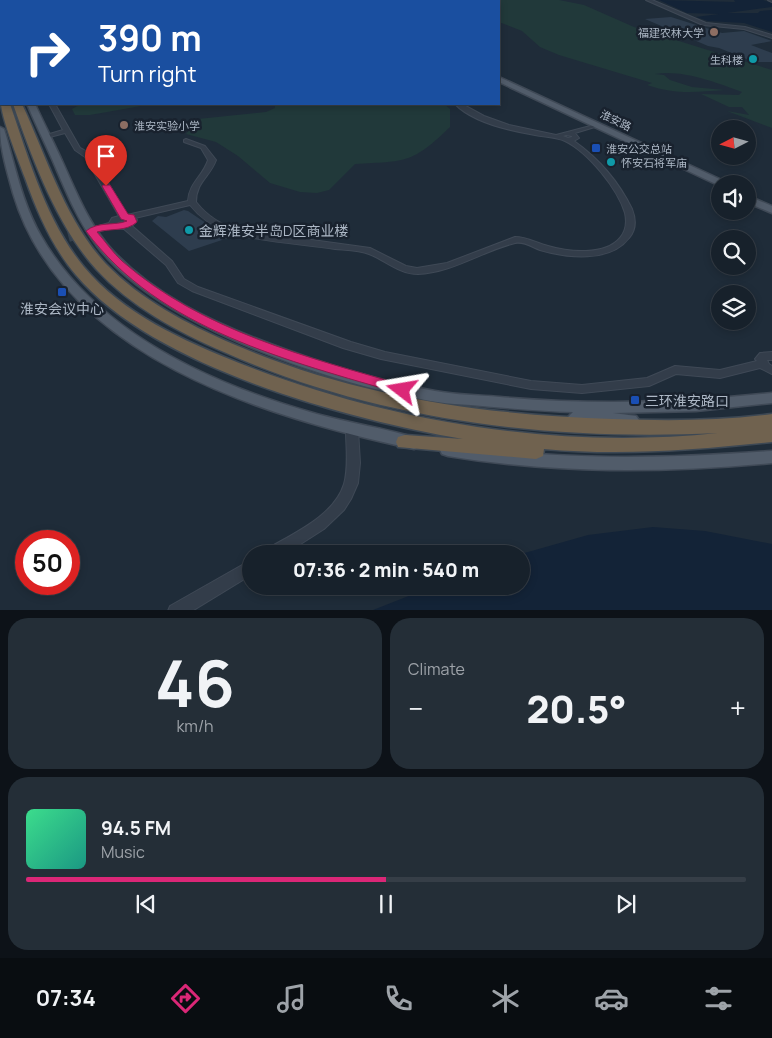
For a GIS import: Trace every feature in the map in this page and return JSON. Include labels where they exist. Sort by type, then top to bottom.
[{"type":"highway","points":[[5,105],[49,221],[61,245],[96,287],[113,302],[159,334],[256,378],[372,414],[518,440],[583,445],[688,445]]},
{"type":"highway","points":[[17,105],[65,215],[90,253],[118,281],[164,316],[228,349],[275,368],[329,386],[420,407],[499,420],[590,427],[692,428],[744,425],[772,421]]},
{"type":"highway","points":[[405,442],[559,452],[653,450],[772,435]]},
{"type":"main road","name":"淮安路","points":[[500,81],[711,180]]},
{"type":"main road","points":[[31,105],[87,232],[126,270],[171,302],[211,324],[308,363],[386,386],[470,406],[539,415],[744,425]]},
{"type":"main road","points":[[0,129],[23,206],[80,296],[113,324],[156,352],[234,391],[285,410],[352,430],[405,442],[516,460],[621,466],[698,464],[772,457]]},
{"type":"main road","points":[[756,200],[772,207]]},
{"type":"main road","points":[[756,201],[772,210]]},
{"type":"main road","points":[[439,398],[566,408],[619,410],[696,406],[772,398]]},
{"type":"street","points":[[648,0],[705,24],[745,28],[772,37]]},
{"type":"street","points":[[52,105],[77,149],[88,156],[128,220],[169,263],[181,281],[195,289],[347,345],[408,362],[463,370],[531,385],[582,388],[649,382],[669,372],[682,369],[704,374],[720,374],[767,367],[762,358],[772,356]]},
{"type":"street","points":[[460,105],[477,116],[502,126],[559,137],[571,137],[597,127]]},
{"type":"street","points":[[46,136],[66,132]]},
{"type":"street","points":[[186,141],[203,147],[212,160],[208,170],[194,185],[193,203],[210,220],[234,232],[370,251],[403,268],[417,271],[450,265],[518,240],[551,249],[576,253],[614,247],[624,240],[630,227],[627,208],[593,159],[571,137]]},
{"type":"street","points":[[87,232],[112,225],[114,220],[128,220],[193,203]]},
{"type":"street","points":[[285,545],[325,518],[344,499],[352,477],[352,430]]},
{"type":"street","points":[[176,610],[242,571]]},
{"type":"green space","points":[[500,0],[559,0],[584,5],[634,27],[772,70],[772,128],[756,122],[756,120],[751,120],[727,111],[749,115],[742,107],[729,107],[701,94],[739,95],[742,92],[722,85],[688,75],[666,73],[655,74],[664,75],[670,80],[692,87],[725,90],[677,92],[657,88],[647,85],[652,83],[559,55],[540,47],[522,31],[500,22]]},
{"type":"green space","points":[[79,105],[146,105],[90,115],[75,115],[72,109]]},
{"type":"green space","points":[[275,105],[445,105],[450,109],[450,127],[417,154],[397,161],[355,164],[329,190],[317,193],[300,192],[270,183],[238,156],[216,142],[186,134],[198,119],[266,112],[275,108]]},
{"type":"water","points":[[659,0],[735,2],[734,0],[763,0],[772,3],[772,7],[727,13],[758,13],[760,11],[772,10],[772,32],[744,23],[708,21],[696,17],[719,14],[687,13]]},
{"type":"water","points":[[653,527],[705,531],[772,544],[772,610],[373,610],[411,595],[530,595],[530,551],[588,535]]},
{"type":"building","points":[[671,17],[722,33],[744,31],[772,41],[751,45],[772,53],[772,62],[754,62],[719,48],[708,46],[645,19]]},
{"type":"building","name":"金辉淮安半岛D区商业楼","points":[[184,210],[228,238],[189,251],[152,221],[158,216],[166,217]]},
{"type":"tunnel","points":[[54,241],[83,233]]},
{"type":"place","name":"福建农林大学","points":[[714,32]]},
{"type":"place","name":"生科楼","points":[[753,59]]},
{"type":"place","name":"淮安实验小学","points":[[124,125]]},
{"type":"place","name":"淮安公交总站","points":[[596,148]]},
{"type":"place","name":"怀安石将军庙","points":[[611,162]]},
{"type":"place","name":"金辉淮安半岛D区商业楼","points":[[189,230]]},
{"type":"place","name":"淮安会议中心","points":[[62,292]]},
{"type":"place","name":"三环淮安路口","points":[[635,400]]},
{"type":"route","points":[[106,186],[124,216],[133,220],[131,224],[122,227],[112,225],[91,231],[117,262],[160,295],[205,322],[276,352],[327,369],[402,390]]}]
